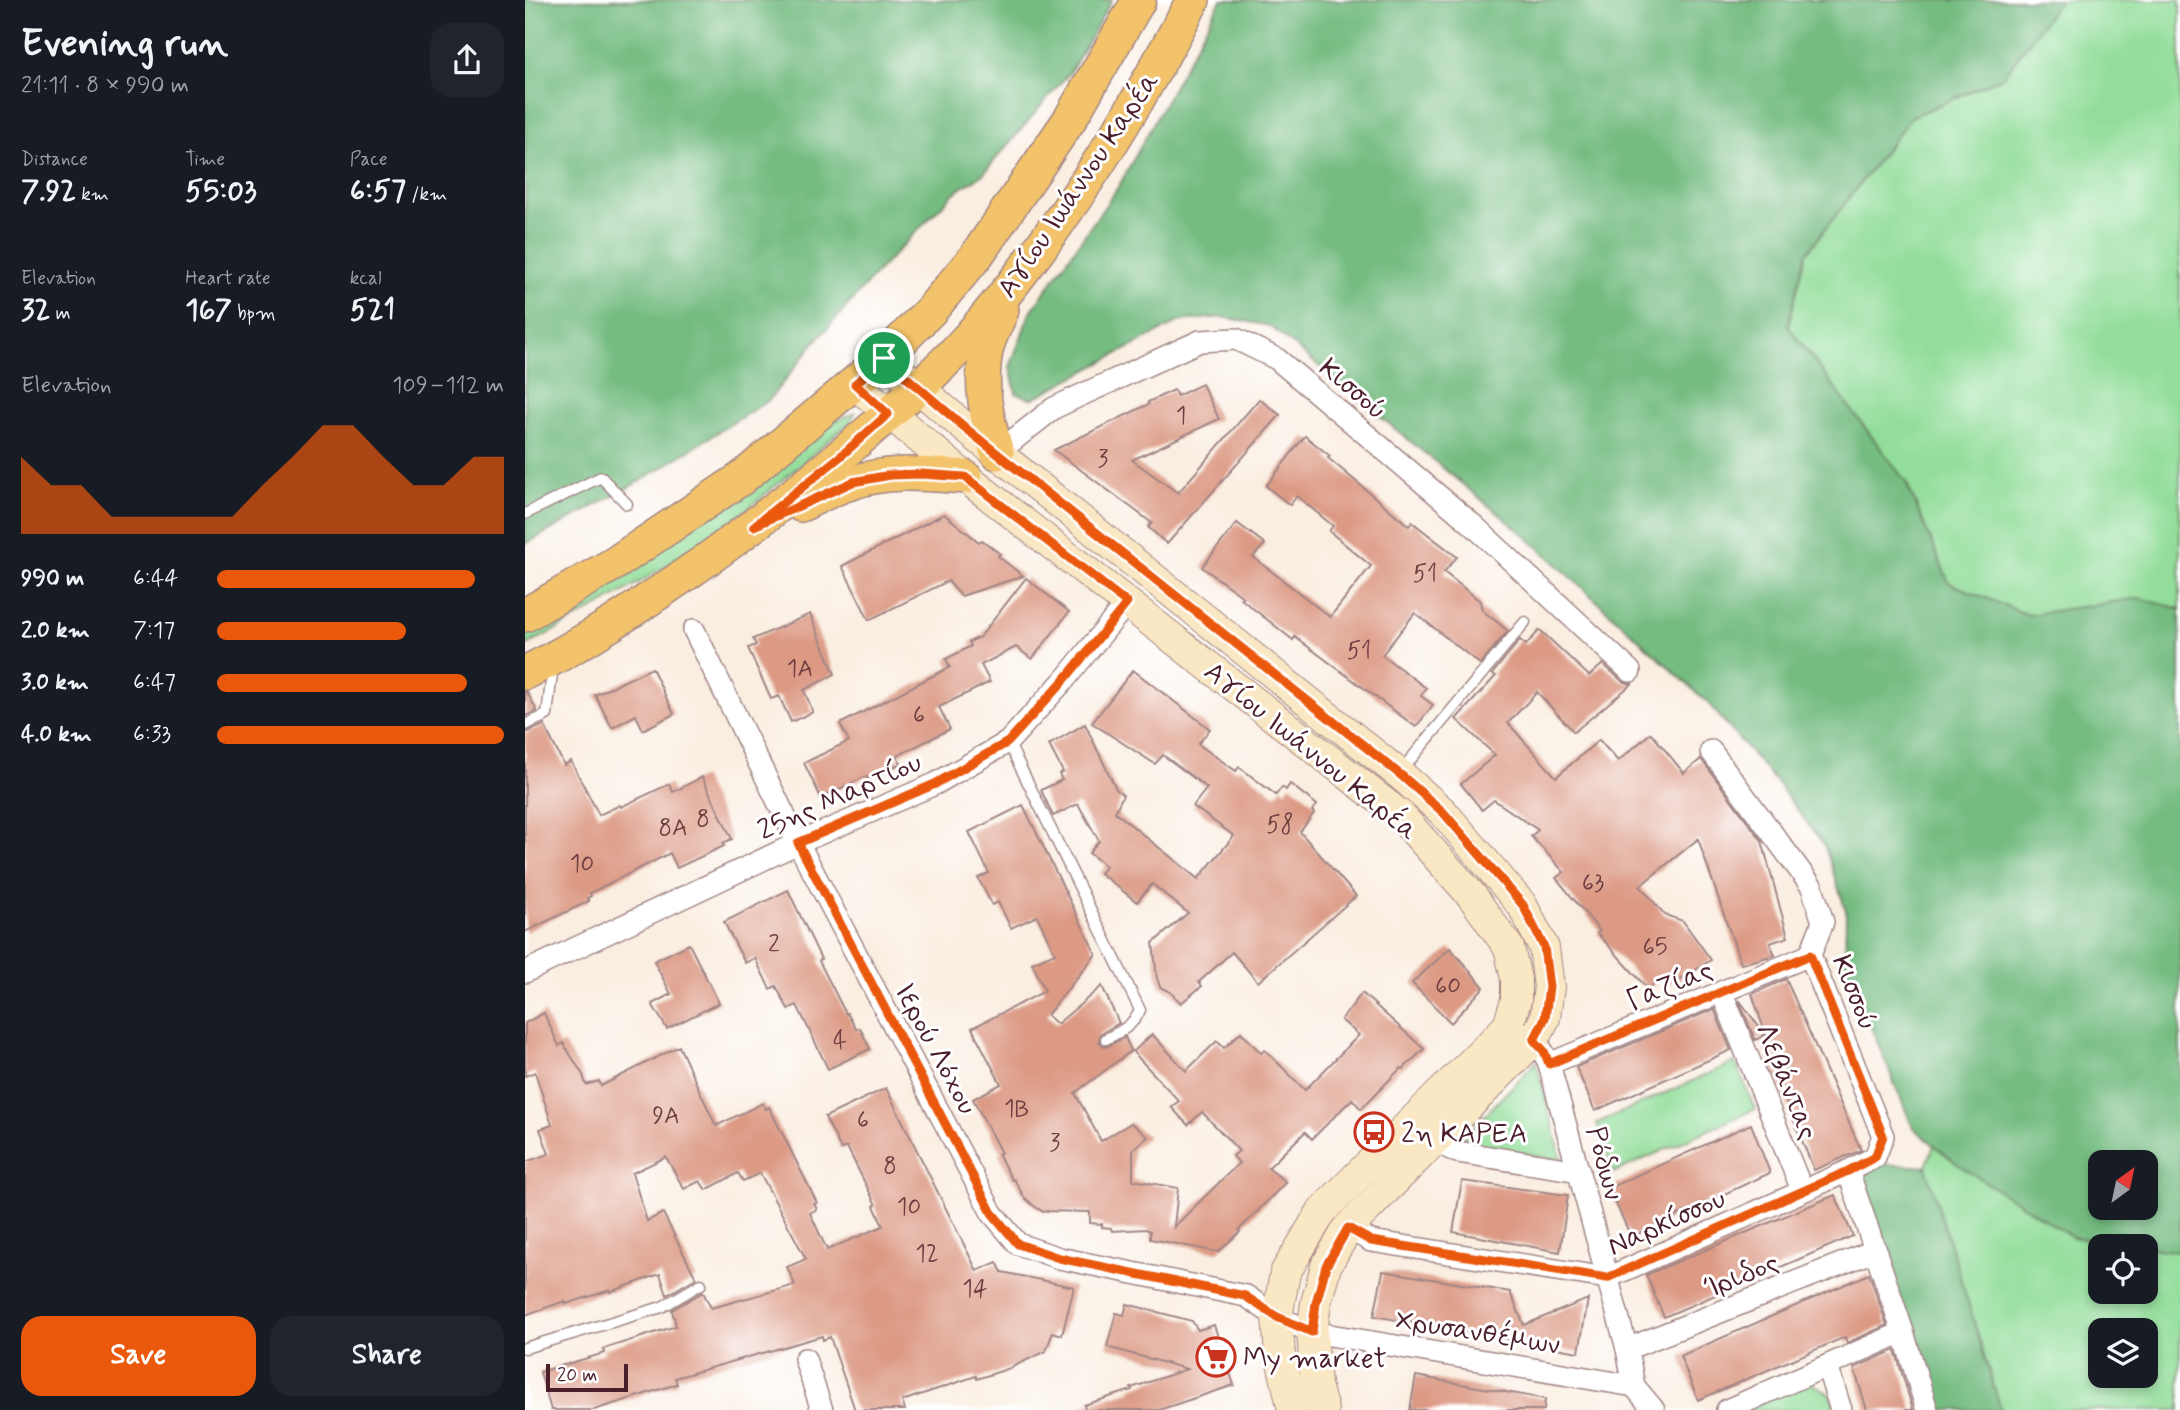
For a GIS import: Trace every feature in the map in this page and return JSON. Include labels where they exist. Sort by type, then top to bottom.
[{"type":"main road","name":"Αγίου Ιωάννου Καρέα","points":[[855,384],[931,310],[977,255],[1070,119],[1139,0]]},
{"type":"main road","name":"Αγίου Ιωάννου Καρέα","points":[[888,414],[965,341],[1051,233],[1108,148],[1167,50],[1193,0]]},
{"type":"main road","points":[[997,453],[987,419],[983,384],[986,349],[1011,286]]},
{"type":"main road","points":[[525,615],[614,564],[742,478],[855,384]]},
{"type":"main road","points":[[525,673],[636,609],[754,526],[814,479],[888,414]]},
{"type":"main road","points":[[754,526],[853,482],[890,475],[965,477]]},
{"type":"street","name":"Κισσού","points":[[997,453],[1054,408],[1077,397],[1200,341],[1237,339],[1277,359],[1472,524],[1630,671]]},
{"type":"street","name":"Αγίου Ιωάννου Καρέα","points":[[884,358],[997,453],[1399,773],[1443,812],[1523,905],[1544,947],[1549,987],[1542,1052],[1434,1141],[1348,1228],[1326,1266],[1316,1303],[1312,1332],[1316,1385],[1323,1410]]},
{"type":"street","name":"Αγίου Ιωάννου Καρέα","points":[[855,384],[965,477],[1399,815],[1472,895],[1509,948],[1516,979],[1516,1000],[1508,1026]]},
{"type":"street","name":"25ης Μαρτίου","points":[[525,972],[798,843],[935,784],[1008,742],[1065,679],[1127,603]]},
{"type":"street","name":"Ιερού Λόχου","points":[[694,630],[798,843],[992,1213],[1018,1244],[1059,1258],[1245,1296],[1277,1317],[1312,1332]]},
{"type":"street","name":"Κισσού","points":[[1711,751],[1812,887],[1823,922],[1810,955],[1883,1136],[1875,1157]]},
{"type":"street","name":"Γαζίας","points":[[1542,1052],[1722,993],[1810,955]]},
{"type":"street","name":"Λεβάντας","points":[[1722,993],[1802,1190]]},
{"type":"street","points":[[1293,1410],[1280,1354],[1277,1317],[1285,1273],[1322,1211],[1508,1026],[1542,1052]]},
{"type":"street","name":"Ρόδων","points":[[1542,1052],[1580,1171],[1635,1386],[1654,1410]]},
{"type":"street","points":[[1434,1141],[1457,1152],[1580,1171]]},
{"type":"street","name":"Ναρκίσσου","points":[[1348,1228],[1371,1241],[1607,1278],[1875,1157]]},
{"type":"street","points":[[1848,1171],[1927,1410]]},
{"type":"street","name":"Ίριδος","points":[[1627,1349],[1876,1250]]},
{"type":"street","name":"Χρυσανθέμων","points":[[1312,1332],[1635,1386]]},
{"type":"street","points":[[1727,1410],[1903,1332]]},
{"type":"street","points":[[805,1359],[822,1410]]},
{"type":"street","points":[[1827,1366],[1841,1410]]},
{"type":"street","points":[[1632,1410],[1635,1386]]},
{"type":"lane","points":[[525,514],[601,477],[627,504]]},
{"type":"lane","points":[[1399,773],[1525,621]]},
{"type":"lane","points":[[525,725],[547,715],[554,657]]},
{"type":"lane","points":[[1008,742],[1140,1010],[1137,1018],[1125,1030],[1106,1040]]},
{"type":"lane","points":[[525,1348],[662,1307],[701,1284]]},
{"type":"green space","points":[[525,0],[1112,0],[1071,71],[983,174],[954,193],[880,269],[815,342],[769,400],[642,480],[525,544]]},
{"type":"green space","points":[[1221,0],[2060,0],[2003,77],[1911,117],[1806,254],[1788,326],[1906,482],[1949,583],[2028,615],[2139,598],[2180,609],[2180,1252],[2158,1249],[2158,1234],[2088,1234],[2088,1239],[2073,1237],[1960,1166],[1913,1128],[1845,965],[1846,911],[1825,847],[1777,783],[1708,703],[1527,537],[1270,326],[1223,317],[1180,321],[1032,399],[1016,393],[1010,367],[1030,313],[1119,186]]},
{"type":"green space","points":[[2060,0],[2180,0],[2180,609],[2139,598],[2028,615],[1949,583],[1906,482],[1788,326],[1806,254],[1911,117],[2003,77]]},
{"type":"green space","points":[[855,413],[851,421],[791,473],[709,537],[628,589],[525,646],[525,628],[828,424]]},
{"type":"green space","points":[[1536,1062],[1562,1161],[1459,1142]]},
{"type":"green space","points":[[1735,1062],[1755,1109],[1613,1173],[1597,1123]]},
{"type":"green space","points":[[1934,1145],[1960,1166],[2073,1237],[2088,1239],[2088,1304],[2158,1304],[2158,1249],[2180,1252],[2180,1410],[2001,1410],[1926,1167]]},
{"type":"green space","points":[[1881,1164],[1926,1167],[2001,1410],[1934,1410],[1857,1174]]},
{"type":"green space","points":[[1810,1382],[1831,1395],[1835,1410],[1742,1410]]},
{"type":"building","points":[[1202,384],[1219,419],[1132,460],[1178,493],[1259,399],[1280,415],[1167,544],[1148,527],[1152,523],[1054,450],[1174,390],[1177,396]]},
{"type":"building","points":[[1305,436],[1409,526],[1412,522],[1457,557],[1444,572],[1480,601],[1482,610],[1508,631],[1480,664],[1415,613],[1382,655],[1426,688],[1421,696],[1433,705],[1416,727],[1295,637],[1293,640],[1241,599],[1243,597],[1202,567],[1237,523],[1265,544],[1253,557],[1330,617],[1371,566],[1329,531],[1333,526],[1297,496],[1290,505],[1266,486]]},
{"type":"building","points":[[944,514],[979,542],[982,540],[1000,554],[998,556],[1023,576],[961,596],[948,581],[869,620],[842,566]]},
{"type":"building","points":[[1026,578],[1069,612],[1032,659],[1016,647],[981,665],[990,682],[939,707],[950,729],[897,756],[901,763],[868,780],[866,776],[821,798],[804,763],[849,741],[840,724],[950,667],[946,659],[971,646],[969,642],[980,637]]},
{"type":"building","points":[[810,614],[835,674],[804,690],[813,712],[791,722],[779,696],[771,699],[748,648],[756,645],[753,639]]},
{"type":"building","points":[[1540,630],[1589,676],[1603,664],[1622,681],[1632,684],[1574,732],[1537,692],[1508,723],[1556,777],[1599,740],[1618,761],[1651,733],[1684,773],[1701,759],[1762,841],[1788,937],[1770,943],[1775,955],[1741,964],[1698,839],[1640,886],[1665,915],[1683,921],[1711,960],[1681,979],[1665,984],[1660,979],[1648,989],[1597,933],[1600,931],[1556,878],[1564,872],[1531,836],[1538,830],[1494,800],[1482,810],[1461,784],[1495,755],[1456,719],[1496,676],[1492,674],[1520,640],[1526,645]]},
{"type":"building","points":[[652,668],[674,714],[643,730],[636,715],[612,728],[595,695]]},
{"type":"building","points":[[1133,670],[1210,729],[1198,744],[1236,771],[1239,767],[1276,795],[1282,787],[1286,790],[1290,784],[1317,805],[1300,832],[1356,896],[1258,982],[1232,952],[1199,982],[1202,986],[1181,1003],[1160,987],[1153,943],[1188,913],[1152,884],[1137,902],[1100,873],[1106,866],[1089,853],[1099,841],[1078,804],[1053,816],[1041,790],[1062,780],[1059,774],[1063,772],[1049,745],[1085,724],[1116,789],[1123,795],[1115,812],[1198,879],[1234,836],[1193,806],[1207,788],[1163,755],[1155,764],[1092,723]]},
{"type":"building","points":[[525,692],[537,711],[525,716]]},
{"type":"building","points":[[544,725],[564,765],[571,761],[599,815],[669,784],[673,792],[702,777],[732,839],[723,843],[724,846],[677,868],[670,853],[590,893],[591,896],[587,898],[589,901],[525,932],[525,733]]},
{"type":"building","points":[[1023,805],[1096,954],[1047,1015],[1057,1024],[1102,986],[1119,1023],[1100,1034],[1099,1042],[1106,1047],[1125,1037],[1131,1051],[1075,1093],[1101,1141],[1131,1123],[1148,1137],[1133,1149],[1133,1180],[1178,1188],[1174,1227],[1239,1163],[1233,1156],[1239,1151],[1202,1112],[1188,1125],[1171,1107],[1179,1101],[1133,1052],[1152,1034],[1186,1071],[1217,1041],[1224,1048],[1241,1032],[1261,1053],[1265,1050],[1305,1090],[1359,1035],[1341,1020],[1362,993],[1424,1049],[1401,1068],[1361,1109],[1352,1099],[1312,1139],[1305,1132],[1268,1168],[1286,1182],[1218,1252],[1150,1239],[1150,1231],[1146,1229],[1112,1231],[1111,1228],[1102,1227],[1102,1224],[1090,1223],[1090,1212],[1042,1211],[1024,1197],[1014,1179],[1012,1180],[973,1099],[1001,1084],[972,1028],[1045,991],[1032,963],[1055,953],[1037,916],[1011,928],[998,902],[992,905],[978,878],[989,873],[969,832]]},
{"type":"building","points":[[788,890],[846,1014],[856,1029],[860,1028],[870,1049],[828,1069],[797,1005],[788,1009],[776,986],[770,989],[755,958],[745,963],[724,922]]},
{"type":"building","points":[[689,944],[719,1003],[667,1029],[652,1004],[671,994],[654,961]]},
{"type":"building","points":[[1450,948],[1484,987],[1451,1023],[1412,983]]},
{"type":"building","points":[[1786,979],[1861,1150],[1814,1170],[1762,1043],[1768,1041],[1752,994]]},
{"type":"building","points":[[1740,1001],[1765,1035],[1755,1040]]},
{"type":"building","points":[[1714,1009],[1731,1050],[1595,1111],[1576,1067]]},
{"type":"building","points":[[544,1013],[559,1046],[563,1043],[583,1075],[586,1085],[599,1081],[601,1086],[679,1046],[716,1126],[763,1103],[766,1109],[769,1107],[817,1203],[814,1204],[817,1209],[810,1213],[827,1250],[883,1226],[874,1206],[876,1205],[847,1147],[841,1149],[825,1117],[886,1088],[977,1271],[997,1262],[1002,1272],[1074,1287],[1062,1335],[1053,1332],[1046,1351],[1010,1368],[977,1379],[976,1376],[902,1401],[905,1410],[855,1410],[830,1337],[823,1340],[822,1336],[675,1378],[677,1384],[594,1410],[551,1410],[540,1372],[605,1353],[603,1349],[676,1326],[672,1310],[703,1292],[711,1308],[795,1285],[787,1267],[806,1259],[760,1173],[743,1181],[738,1173],[706,1190],[700,1181],[684,1189],[666,1157],[632,1173],[647,1221],[663,1213],[696,1278],[667,1295],[660,1274],[610,1292],[566,1304],[565,1301],[525,1315],[525,1162],[549,1154],[540,1129],[552,1125],[535,1072],[525,1076],[525,1023]]},
{"type":"building","points":[[1751,1124],[1770,1173],[1631,1237],[1609,1188]]},
{"type":"building","points":[[1462,1181],[1568,1195],[1560,1252],[1453,1232]]},
{"type":"building","points":[[1835,1195],[1853,1236],[1664,1317],[1646,1275]]},
{"type":"building","points":[[1383,1271],[1510,1292],[1524,1325],[1588,1299],[1579,1352],[1374,1316]]},
{"type":"building","points":[[1869,1274],[1887,1325],[1847,1343],[1845,1337],[1698,1400],[1680,1356]]},
{"type":"building","points":[[1127,1304],[1192,1321],[1198,1330],[1214,1325],[1234,1385],[1159,1410],[1085,1410],[1084,1405],[1187,1369],[1107,1347],[1116,1313],[1124,1315]]},
{"type":"building","points":[[1895,1350],[1913,1410],[1867,1410],[1854,1368]]},
{"type":"building","points":[[1416,1376],[1545,1399],[1544,1410],[1410,1410]]},
{"type":"place","name":"2η ΚΑΡΕΑ","points":[[1374,1132]]},
{"type":"place","name":"My market","points":[[1216,1357]]},
{"type":"route","points":[[884,358],[969,431],[1402,776],[1443,812],[1523,905],[1544,947],[1549,987],[1545,1018],[1534,1040],[1544,1051],[1549,1064],[1810,955],[1883,1136],[1875,1157],[1607,1278],[1371,1241],[1348,1228],[1326,1266],[1316,1303],[1312,1332],[1277,1317],[1245,1296],[1059,1258],[1018,1244],[992,1213],[798,843],[935,784],[1008,742],[1065,679],[1127,603],[965,477],[890,475],[853,482],[754,526],[888,414],[855,384],[884,358]]}]
